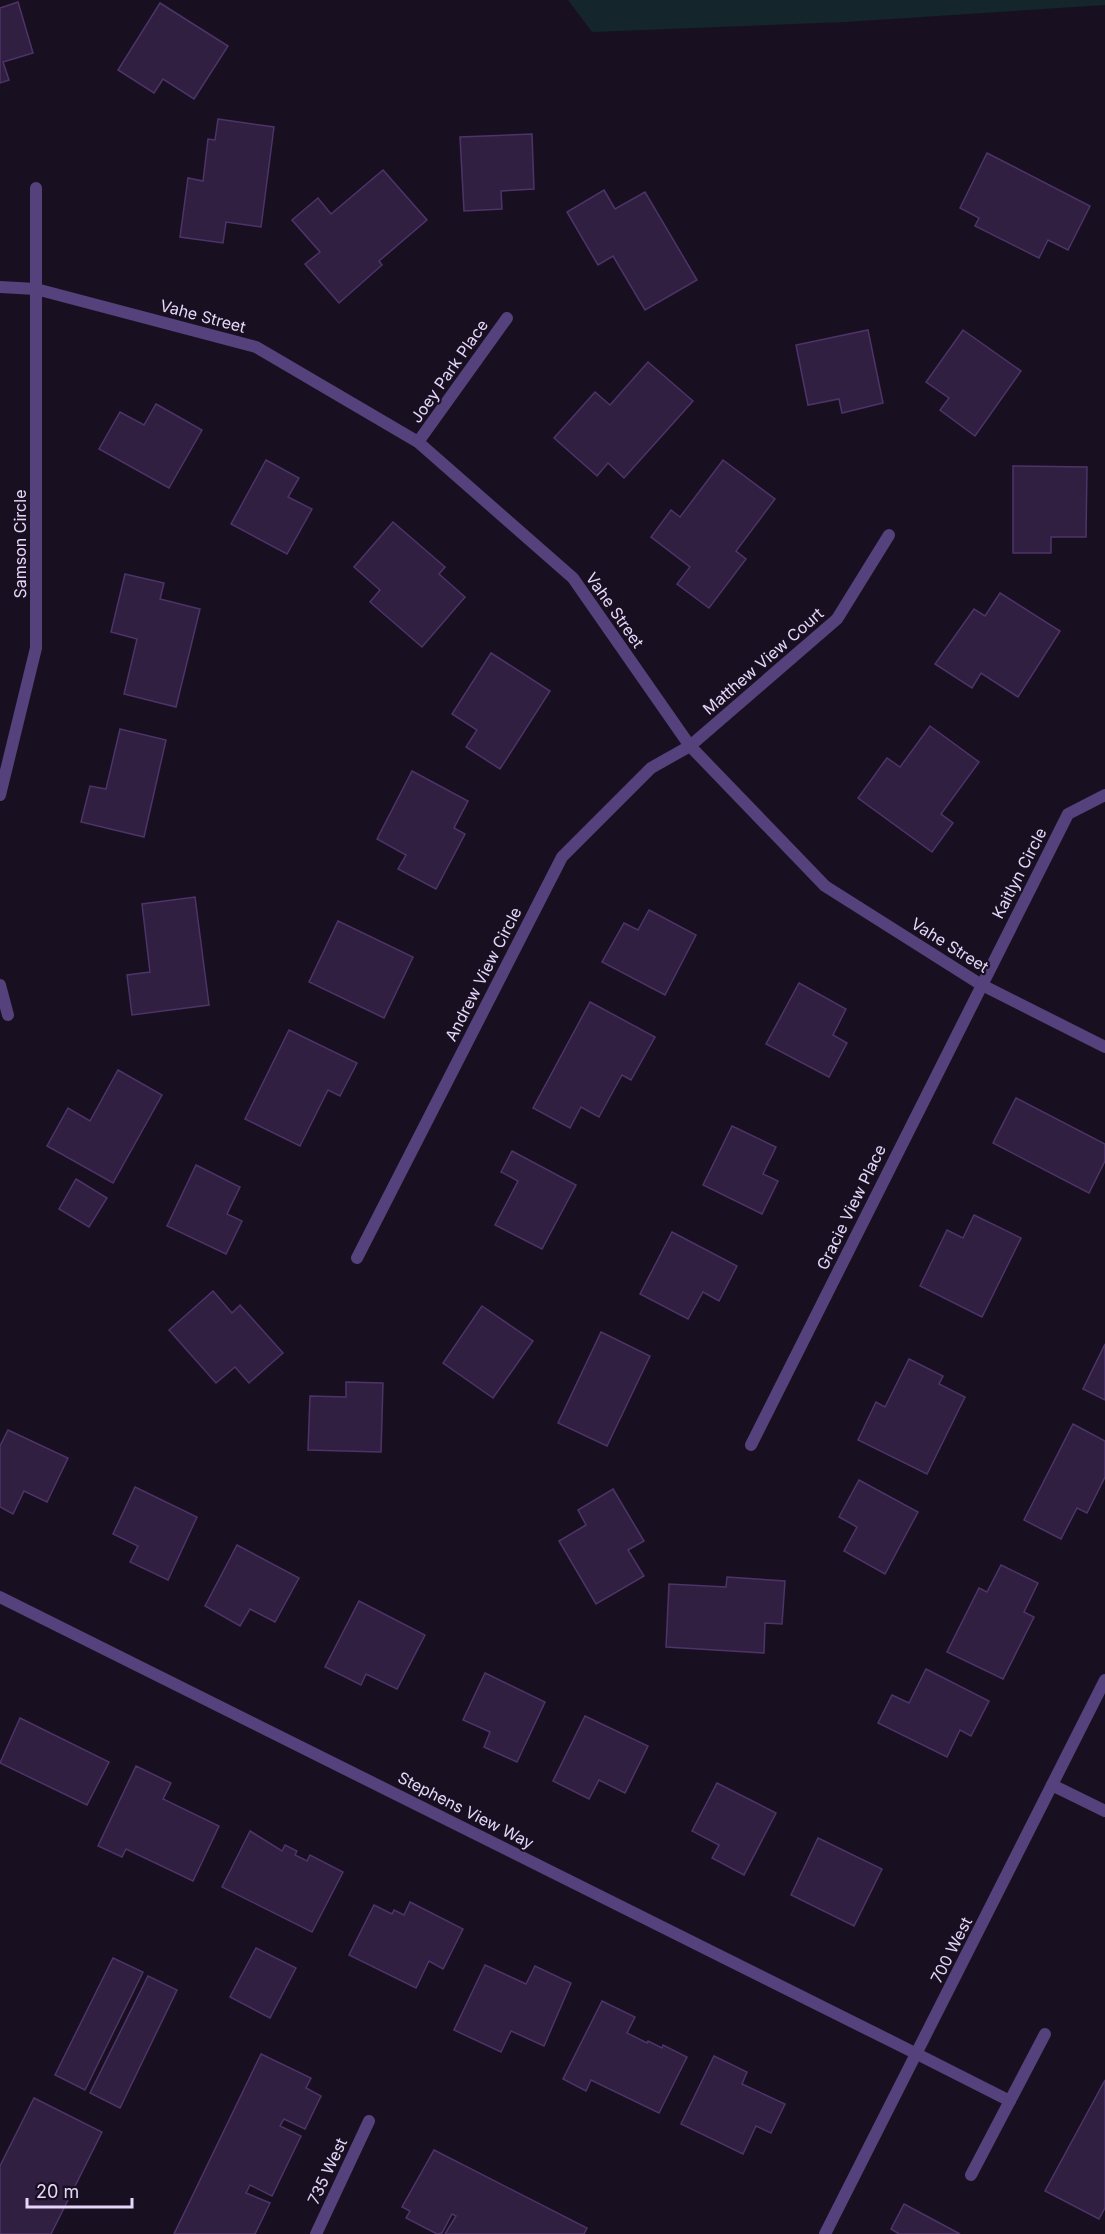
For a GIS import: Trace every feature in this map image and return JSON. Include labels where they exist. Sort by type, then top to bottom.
[{"type":"street","name":"Samson Circle","points":[[0,795],[36,648],[36,188]]},
{"type":"street","name":"Vahe Street","points":[[0,287],[36,289],[256,347],[418,442],[573,578],[690,746],[825,886],[980,984],[1105,1047]]},
{"type":"street","name":"Joey Park Place","points":[[418,442],[507,318]]},
{"type":"street","name":"Matthew View Court","points":[[690,746],[837,619],[889,536]]},
{"type":"street","name":"Andrew View Circle","points":[[357,1258],[562,857],[651,768],[690,746]]},
{"type":"street","name":"Kaitlyn Circle","points":[[980,984],[1068,814],[1105,795]]},
{"type":"street","name":"Gracie View Place","points":[[752,1445],[980,984]]},
{"type":"street","points":[[0,985],[8,1016]]},
{"type":"street","name":"Stephens View Way","points":[[0,1597],[1010,2101]]},
{"type":"street","name":"700 West","points":[[825,2234],[1105,1680]]},
{"type":"street","points":[[1052,1785],[1105,1811]]},
{"type":"street","points":[[971,2175],[1045,2034]]},
{"type":"street","name":"735 West","points":[[320,2232],[369,2121]]},
{"type":"shaded area","points":[[568,0],[1105,0],[1105,5],[845,22],[592,32]]},
{"type":"building","points":[[18,2],[33,53],[3,62],[9,80],[0,83],[0,8]]},
{"type":"building","points":[[160,3],[228,46],[194,99],[163,79],[154,93],[118,70]]},
{"type":"building","points":[[218,119],[274,127],[261,227],[226,222],[223,243],[180,237],[188,178],[203,181],[208,139],[215,140]]},
{"type":"building","points":[[532,134],[534,189],[501,191],[502,209],[464,211],[460,137]]},
{"type":"building","points":[[987,153],[1090,206],[1068,250],[1048,240],[1039,258],[975,226],[979,218],[960,208]]},
{"type":"building","points":[[383,170],[427,220],[379,261],[382,265],[339,303],[305,264],[320,252],[292,220],[318,198],[331,214]]},
{"type":"building","points":[[604,190],[615,209],[645,192],[697,280],[645,310],[613,256],[598,265],[567,212]]},
{"type":"building","points":[[868,330],[883,403],[842,413],[839,399],[808,405],[796,345]]},
{"type":"building","points":[[963,330],[1021,371],[975,436],[940,410],[949,398],[926,382]]},
{"type":"building","points":[[648,362],[693,401],[624,478],[608,463],[597,476],[554,438],[595,392],[610,405]]},
{"type":"building","points":[[156,404],[202,430],[169,488],[99,449],[120,412],[144,425]]},
{"type":"building","points":[[266,460],[299,478],[288,497],[312,509],[287,554],[231,524]]},
{"type":"building","points":[[723,460],[775,499],[736,551],[746,559],[709,608],[677,584],[690,567],[651,537],[671,510],[680,517]]},
{"type":"building","points":[[1013,466],[1087,467],[1086,537],[1051,537],[1051,553],[1013,553]]},
{"type":"building","points":[[393,522],[445,567],[439,574],[465,597],[422,647],[370,602],[380,590],[354,567]]},
{"type":"building","points":[[125,574],[164,583],[160,599],[200,609],[176,707],[124,694],[137,639],[111,632]]},
{"type":"building","points":[[1000,593],[1060,631],[1018,697],[981,673],[972,688],[935,664],[974,609],[985,616]]},
{"type":"building","points":[[491,653],[550,691],[500,769],[466,747],[477,730],[452,714]]},
{"type":"building","points":[[930,726],[979,762],[941,814],[953,823],[932,852],[858,798],[887,758],[900,767]]},
{"type":"building","points":[[120,729],[166,740],[144,837],[81,822],[90,786],[106,789]]},
{"type":"building","points":[[412,771],[468,801],[454,828],[465,834],[436,889],[398,869],[406,855],[377,839]]},
{"type":"building","points":[[195,897],[209,1005],[132,1015],[127,975],[150,972],[142,904]]},
{"type":"building","points":[[649,910],[696,935],[665,995],[602,962],[624,923],[638,930]]},
{"type":"building","points":[[338,921],[413,957],[384,1018],[309,982]]},
{"type":"building","points":[[799,983],[846,1009],[833,1035],[847,1043],[829,1077],[766,1044]]},
{"type":"building","points":[[590,1002],[655,1037],[631,1080],[622,1075],[599,1117],[581,1107],[570,1128],[533,1108]]},
{"type":"building","points":[[289,1030],[357,1063],[340,1096],[328,1090],[300,1146],[245,1119]]},
{"type":"building","points":[[118,1070],[162,1095],[113,1183],[47,1146],[68,1108],[90,1121]]},
{"type":"building","points":[[1016,1098],[1105,1144],[1105,1161],[1089,1193],[993,1143]]},
{"type":"building","points":[[732,1126],[776,1147],[763,1174],[778,1181],[762,1214],[703,1185]]},
{"type":"building","points":[[512,1151],[576,1185],[542,1249],[495,1225],[518,1181],[501,1172]]},
{"type":"building","points":[[196,1165],[240,1187],[227,1214],[242,1221],[226,1254],[167,1226]]},
{"type":"building","points":[[76,1179],[107,1198],[89,1227],[59,1209]]},
{"type":"building","points":[[974,1215],[1021,1238],[982,1317],[920,1286],[947,1230],[963,1238]]},
{"type":"building","points":[[672,1232],[737,1266],[719,1301],[703,1292],[688,1319],[640,1294]]},
{"type":"building","points":[[213,1291],[232,1313],[240,1305],[283,1353],[249,1383],[235,1367],[216,1383],[169,1330]]},
{"type":"building","points":[[482,1306],[533,1341],[493,1398],[443,1363]]},
{"type":"building","points":[[601,1332],[650,1356],[607,1446],[558,1423]]},
{"type":"building","points":[[1105,1344],[1105,1400],[1083,1389]]},
{"type":"building","points":[[909,1359],[943,1376],[939,1384],[965,1397],[927,1474],[858,1440],[876,1402],[885,1407]]},
{"type":"building","points":[[346,1382],[383,1383],[381,1452],[308,1450],[310,1396],[346,1397]]},
{"type":"building","points":[[1073,1424],[1105,1441],[1105,1477],[1087,1513],[1077,1508],[1061,1539],[1024,1520]]},
{"type":"building","points":[[8,1430],[68,1458],[47,1502],[24,1491],[13,1514],[0,1507],[0,1446]]},
{"type":"building","points":[[859,1480],[918,1512],[885,1574],[844,1551],[857,1527],[839,1517]]},
{"type":"building","points":[[135,1487],[197,1517],[168,1580],[130,1562],[138,1546],[113,1534]]},
{"type":"building","points":[[613,1489],[644,1541],[628,1550],[644,1576],[596,1604],[559,1541],[586,1525],[578,1510]]},
{"type":"building","points":[[237,1545],[299,1578],[275,1622],[250,1609],[240,1626],[205,1606]]},
{"type":"building","points":[[1001,1565],[1038,1583],[1024,1612],[1034,1617],[1003,1679],[947,1652],[979,1588],[987,1592]]},
{"type":"building","points":[[727,1577],[785,1581],[782,1624],[765,1623],[764,1653],[666,1647],[669,1584],[726,1587]]},
{"type":"building","points":[[359,1601],[425,1635],[397,1689],[366,1674],[361,1685],[325,1667]]},
{"type":"building","points":[[926,1669],[989,1701],[971,1736],[960,1730],[947,1757],[878,1723],[892,1695],[909,1703]]},
{"type":"building","points":[[485,1673],[545,1702],[517,1762],[484,1747],[490,1732],[463,1720]]},
{"type":"building","points":[[585,1716],[648,1746],[625,1793],[599,1780],[589,1799],[553,1781]]},
{"type":"building","points":[[20,1718],[109,1762],[87,1805],[0,1763]]},
{"type":"building","points":[[136,1766],[171,1783],[163,1799],[219,1826],[193,1881],[126,1849],[122,1857],[98,1846]]},
{"type":"building","points":[[717,1783],[776,1813],[744,1875],[712,1858],[719,1845],[692,1831]]},
{"type":"building","points":[[250,1831],[282,1851],[285,1845],[297,1851],[295,1855],[307,1861],[310,1855],[343,1872],[312,1932],[222,1887]]},
{"type":"building","points":[[818,1838],[882,1869],[854,1926],[791,1895]]},
{"type":"building","points":[[410,1902],[463,1929],[443,1969],[429,1961],[416,1988],[349,1955],[374,1905],[392,1914],[394,1910],[404,1915]]},
{"type":"building","points":[[256,1948],[296,1968],[270,2018],[230,1997]]},
{"type":"building","points":[[113,1958],[143,1972],[85,2090],[55,2075]]},
{"type":"building","points":[[485,1965],[526,1984],[535,1966],[571,1983],[544,2046],[511,2031],[501,2052],[454,2030]]},
{"type":"building","points":[[148,1976],[177,1990],[120,2108],[90,2093]]},
{"type":"building","points":[[602,2001],[635,2017],[627,2033],[662,2048],[663,2045],[687,2057],[659,2113],[591,2080],[586,2091],[563,2079]]},
{"type":"building","points":[[261,2054],[311,2078],[306,2088],[321,2096],[305,2129],[284,2119],[280,2126],[301,2136],[272,2196],[250,2185],[246,2193],[270,2203],[255,2234],[174,2234]]},
{"type":"building","points":[[714,2056],[747,2072],[742,2084],[785,2104],[771,2133],[756,2126],[743,2154],[681,2124]]},
{"type":"building","points":[[1105,2080],[1105,2208],[1099,2219],[1045,2191]]},
{"type":"building","points":[[34,2098],[102,2132],[51,2234],[0,2234],[0,2166]]},
{"type":"building","points":[[434,2150],[587,2228],[584,2234],[445,2234],[456,2216],[452,2214],[442,2233],[437,2234],[406,2218],[410,2211],[402,2207]]},
{"type":"building","points":[[904,2204],[960,2234],[899,2234],[891,2229]]}]
